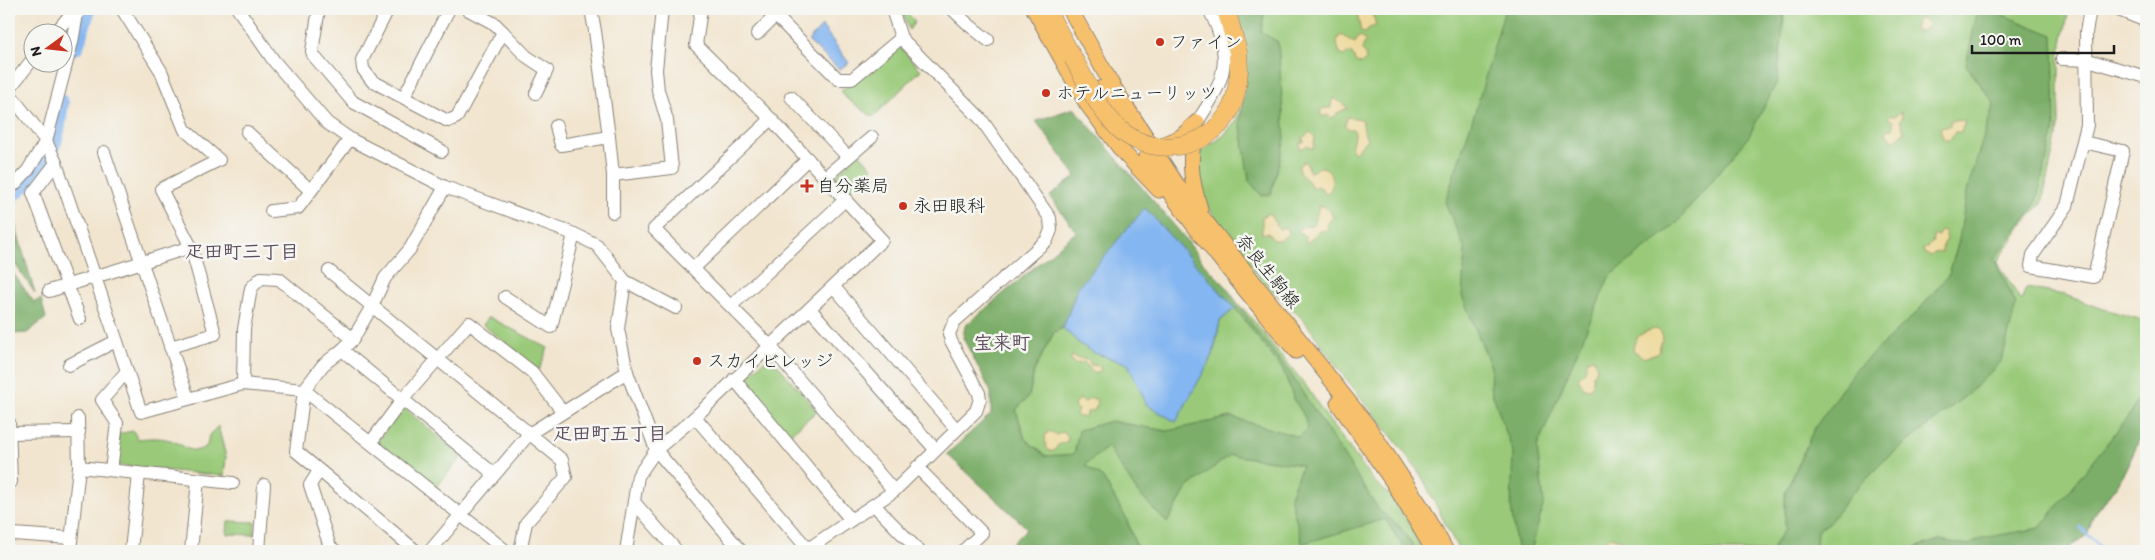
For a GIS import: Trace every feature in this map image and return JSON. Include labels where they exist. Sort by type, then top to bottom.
[{"type":"highway","points":[[1046,9],[1097,99],[1116,126],[1139,141],[1155,146],[1168,147],[1189,144],[1210,133],[1221,123],[1234,100],[1239,70],[1238,52],[1226,9]]},
{"type":"main road","name":"奈良生駒線","points":[[1034,9],[1086,104],[1106,131],[1202,237]]},
{"type":"main road","name":"奈良生駒線","points":[[1058,9],[1114,108],[1166,189],[1202,237],[1334,398],[1393,482],[1434,551]]},
{"type":"main road","name":"奈良生駒線","points":[[1070,9],[1094,54],[1169,174],[1204,221],[1367,425],[1424,511],[1446,551]]},
{"type":"main road","points":[[1139,127],[1149,138],[1164,144],[1173,142],[1181,137],[1197,122]]},
{"type":"main road","points":[[1197,122],[1190,161],[1191,174],[1204,221]]},
{"type":"street","points":[[65,22],[77,9]]},
{"type":"street","points":[[9,188],[28,170],[46,141],[72,42],[77,9]]},
{"type":"street","points":[[122,9],[161,71],[185,130],[219,160],[161,189],[192,247],[215,334],[170,347]]},
{"type":"street","points":[[238,9],[274,62],[298,92],[327,123],[350,139],[445,187],[574,234],[597,245],[625,281],[676,308]]},
{"type":"street","points":[[319,9],[312,50],[313,55],[353,102],[442,152]]},
{"type":"street","points":[[388,9],[362,60],[363,69],[372,81],[448,121],[457,117],[503,32]]},
{"type":"street","points":[[404,97],[449,9]]},
{"type":"street","points":[[467,9],[495,24],[526,56],[547,70],[536,93]]},
{"type":"street","points":[[590,9],[595,31],[609,137],[613,175],[613,212]]},
{"type":"street","points":[[613,175],[672,168],[667,120],[658,90],[656,70],[662,9]]},
{"type":"street","points":[[626,551],[638,476],[656,450],[695,417],[882,240],[771,119],[696,45],[701,9]]},
{"type":"street","points":[[695,417],[806,550],[894,491],[976,411],[980,399],[951,340],[951,328],[954,322],[1047,240],[1050,236],[1050,218],[981,119],[901,38],[892,9]]},
{"type":"street","points":[[952,9],[969,26],[988,40]]},
{"type":"street","points":[[1197,122],[1219,84],[1224,69],[1225,53],[1209,9]]},
{"type":"street","points":[[2083,142],[2123,152],[2094,277],[2031,266],[2033,256],[2067,206],[2083,142],[2088,125],[2086,33],[2090,9]]},
{"type":"street","points":[[2116,9],[2146,21]]},
{"type":"street","points":[[758,34],[773,12],[838,79],[852,79],[901,38]]},
{"type":"street","points":[[2062,59],[2088,60],[2146,77]]},
{"type":"street","points":[[9,89],[22,72]]},
{"type":"street","points":[[9,93],[46,141],[55,158],[141,412],[243,384],[304,390],[506,551]]},
{"type":"street","points":[[791,97],[848,157]]},
{"type":"street","points":[[771,119],[654,229],[770,346],[894,491]]},
{"type":"street","points":[[556,126],[561,145],[609,137]]},
{"type":"street","points":[[247,132],[310,190]]},
{"type":"street","points":[[825,177],[872,137]]},
{"type":"street","points":[[271,211],[298,208],[350,139]]},
{"type":"street","points":[[104,152],[188,398]]},
{"type":"street","points":[[55,158],[33,193],[80,319]]},
{"type":"street","points":[[694,268],[808,159]]},
{"type":"street","points":[[416,551],[296,451],[304,390],[322,365],[353,339],[372,306],[384,278],[410,249],[445,187]]},
{"type":"street","points":[[731,306],[846,199]]},
{"type":"street","points":[[505,297],[551,327],[574,234]]},
{"type":"street","points":[[49,291],[192,247]]},
{"type":"street","points":[[328,271],[562,460],[566,477],[526,523],[520,551]]},
{"type":"street","points":[[243,384],[244,329],[251,288],[261,278],[279,279],[353,339]]},
{"type":"street","points":[[625,281],[618,328],[627,372],[656,450],[740,551]]},
{"type":"street","points":[[834,287],[956,429]]},
{"type":"street","points":[[810,309],[935,450]]},
{"type":"street","points":[[371,442],[403,399],[438,361],[469,323],[532,372],[563,412]]},
{"type":"street","points":[[69,365],[116,341]]},
{"type":"street","points":[[342,350],[494,474]]},
{"type":"street","points":[[112,470],[117,423],[102,400],[127,371]]},
{"type":"street","points":[[430,551],[529,434],[627,372]]},
{"type":"street","points":[[734,380],[851,520]]},
{"type":"street","points":[[70,551],[79,467],[78,418]]},
{"type":"street","points":[[9,422],[11,482]]},
{"type":"street","points":[[9,434],[78,432]]},
{"type":"street","points":[[79,467],[233,483]]},
{"type":"street","points":[[917,467],[982,533],[963,551]]},
{"type":"street","points":[[319,471],[310,485],[330,547],[336,551]]},
{"type":"street","points":[[132,551],[139,474]]},
{"type":"street","points":[[191,551],[198,480]]},
{"type":"street","points":[[259,551],[264,485]]},
{"type":"street","points":[[634,502],[677,551]]},
{"type":"street","points":[[874,505],[919,551]]},
{"type":"street","points":[[13,534],[71,538]]},
{"type":"green space","points":[[901,9],[907,9],[906,12],[915,21],[909,30]]},
{"type":"green space","points":[[1232,9],[1265,9],[1261,32],[1278,42],[1285,139],[1271,194],[1262,196],[1249,181],[1240,121],[1245,84]]},
{"type":"green space","points":[[1234,9],[2069,9],[2059,58],[2059,123],[2042,203],[2022,225],[1997,262],[2021,301],[2026,288],[2065,295],[2097,307],[2146,321],[2146,426],[2118,484],[2093,516],[2087,535],[2064,551],[1459,551],[1421,475],[1340,371],[1304,320],[1262,281],[1224,231],[1202,197],[1197,154],[1223,136],[1236,121],[1247,92]]},
{"type":"green space","points":[[1505,9],[1782,9],[1784,19],[1777,82],[1749,136],[1676,224],[1609,277],[1537,447],[1544,502],[1531,551],[1516,551],[1511,507],[1513,452],[1490,387],[1491,367],[1462,296],[1465,249],[1445,202],[1477,106]]},
{"type":"green space","points":[[1978,9],[1993,9],[1998,13],[2053,35],[2055,127],[2035,206],[1994,259],[2016,304],[2002,361],[1969,393],[1886,459],[1852,493],[1829,523],[1817,531],[1816,551],[1773,551],[1774,545],[1785,529],[1785,493],[1814,429],[1854,371],[1918,311],[1949,274],[1959,240],[1967,191],[1994,103],[1966,65]]},
{"type":"green space","points":[[900,47],[921,70],[873,117],[846,98],[841,91],[894,48]]},
{"type":"green space","points":[[1074,108],[1185,238],[1205,265],[1225,285],[1253,326],[1288,370],[1379,510],[1400,527],[1417,551],[1406,551],[1385,519],[1302,544],[1290,496],[1302,465],[1230,455],[1187,488],[1167,523],[1137,492],[1108,447],[1085,465],[1103,478],[1126,518],[1138,551],[1004,551],[1027,528],[947,454],[991,414],[991,392],[963,338],[965,326],[1076,232],[1050,196],[1076,176],[1036,121]],"holes":[[[1078,287],[1235,308],[1283,370],[1293,397],[1305,418],[1307,429],[1299,437],[1231,417],[1167,431],[1111,421],[1079,430],[1074,454],[1046,456],[1025,439],[1016,410],[1029,396],[1034,371],[1054,332],[1063,328]]]},
{"type":"green space","points":[[859,153],[873,168],[847,194],[836,182],[837,174]]},
{"type":"green space","points":[[9,204],[35,293],[9,255]]},
{"type":"green space","points":[[10,269],[34,302],[41,299],[46,318],[27,333],[9,334]]},
{"type":"green space","points":[[1235,308],[1243,308],[1306,386],[1373,480],[1392,498],[1412,527],[1422,551],[1138,551],[1126,518],[1025,439],[1016,410],[1029,396],[1034,371],[1054,332],[1063,328],[1080,344],[1109,358],[1121,360],[1128,364],[1147,405],[1213,355],[1220,321]]},
{"type":"green space","points":[[489,317],[548,348],[539,370],[483,325]]},
{"type":"green space","points":[[770,356],[817,411],[789,435],[742,380]]},
{"type":"green space","points":[[2146,381],[2146,426],[2118,484],[2093,516],[2087,535],[2064,551],[1905,551],[1939,540],[1969,545],[1982,538],[2040,528],[2131,413]]},
{"type":"green space","points":[[404,408],[462,456],[435,489],[377,441]]},
{"type":"green space","points":[[218,426],[226,457],[224,476],[115,465],[119,434],[133,431],[138,439],[166,439],[188,449],[196,450],[207,446],[209,435]]},
{"type":"green space","points":[[228,521],[255,522],[254,535],[227,534]]},
{"type":"sand","points":[[1368,9],[1374,18],[1376,26],[1369,28],[1366,33],[1361,32],[1357,13]]},
{"type":"sand","points":[[1923,19],[1928,23],[1927,28],[1919,32],[1915,30],[1917,20]]},
{"type":"sand","points":[[1341,35],[1355,43],[1359,36],[1362,37],[1365,41],[1362,50],[1366,60],[1361,64],[1356,62],[1352,54],[1347,53],[1344,56],[1340,54],[1337,42]]},
{"type":"sand","points":[[1332,99],[1336,99],[1348,108],[1331,118],[1327,115],[1322,117],[1320,112],[1323,108],[1331,108]]},
{"type":"sand","points":[[1901,112],[1900,120],[1904,132],[1893,141],[1890,136],[1886,135],[1887,130],[1893,128],[1893,121],[1888,118]]},
{"type":"sand","points":[[1347,117],[1362,119],[1367,139],[1355,152],[1351,148],[1355,132],[1345,125]]},
{"type":"sand","points":[[1950,121],[1965,122],[1961,132],[1955,132],[1950,140],[1943,138],[1940,128],[1950,126]]},
{"type":"sand","points":[[1310,132],[1315,137],[1313,149],[1307,146],[1300,149],[1300,143],[1304,142],[1303,138]]},
{"type":"sand","points":[[1305,161],[1310,172],[1321,167],[1328,171],[1332,179],[1329,192],[1325,194],[1323,189],[1317,186],[1313,188],[1301,175],[1299,165]]},
{"type":"sand","points":[[1320,205],[1328,210],[1333,218],[1327,223],[1328,229],[1318,232],[1306,242],[1305,236],[1298,231],[1301,227],[1313,225]]},
{"type":"sand","points":[[1269,213],[1279,229],[1287,227],[1289,233],[1281,240],[1273,240],[1268,233],[1262,234],[1262,217]]},
{"type":"sand","points":[[1941,230],[1945,231],[1947,240],[1943,243],[1942,252],[1934,253],[1931,256],[1924,253],[1923,250],[1932,243],[1934,235],[1938,236]]},
{"type":"sand","points":[[1656,329],[1661,332],[1663,338],[1660,343],[1659,352],[1644,358],[1633,350],[1635,341],[1647,331]]},
{"type":"sand","points":[[1072,356],[1089,361],[1091,365],[1100,366],[1101,370],[1095,374],[1084,362],[1074,364],[1071,359]]},
{"type":"sand","points":[[1594,358],[1597,369],[1593,375],[1593,384],[1589,389],[1584,388],[1578,378],[1585,371],[1587,360]]},
{"type":"sand","points":[[1090,398],[1096,399],[1097,405],[1094,411],[1087,412],[1085,417],[1079,417],[1076,414],[1078,410],[1074,407],[1075,403],[1078,399],[1085,402]]},
{"type":"sand","points":[[1050,431],[1056,435],[1063,432],[1067,435],[1068,441],[1058,445],[1051,452],[1046,447],[1045,435]]},
{"type":"sand","points":[[1609,537],[1622,540],[1625,551],[1613,551],[1608,548],[1607,541]]},
{"type":"water","points":[[822,26],[849,63],[839,69],[808,41]]},
{"type":"water","points":[[1145,208],[1235,308],[1220,321],[1213,355],[1176,422],[1147,405],[1128,364],[1094,353],[1080,344],[1063,328],[1078,287]]},
{"type":"waterway","points":[[75,46],[87,9]]},
{"type":"waterway","points":[[9,195],[32,175],[50,149],[57,127],[60,103]]},
{"type":"waterway","points":[[2080,527],[2104,551]]},
{"type":"place","name":"ファイン","points":[[1160,42]]},
{"type":"place","name":"ホテルニューリッツ","points":[[1046,93]]},
{"type":"place","name":"自分薬局","points":[[807,186]]},
{"type":"place","name":"永田眼科","points":[[903,206]]},
{"type":"place","name":"スカイビレッジ","points":[[697,361]]},
{"type":"district","name":"疋田町三丁目","points":[[242,251]]},
{"type":"district","name":"宝来町","points":[[1002,342]]},
{"type":"district","name":"疋田町五丁目","points":[[610,433]]}]
